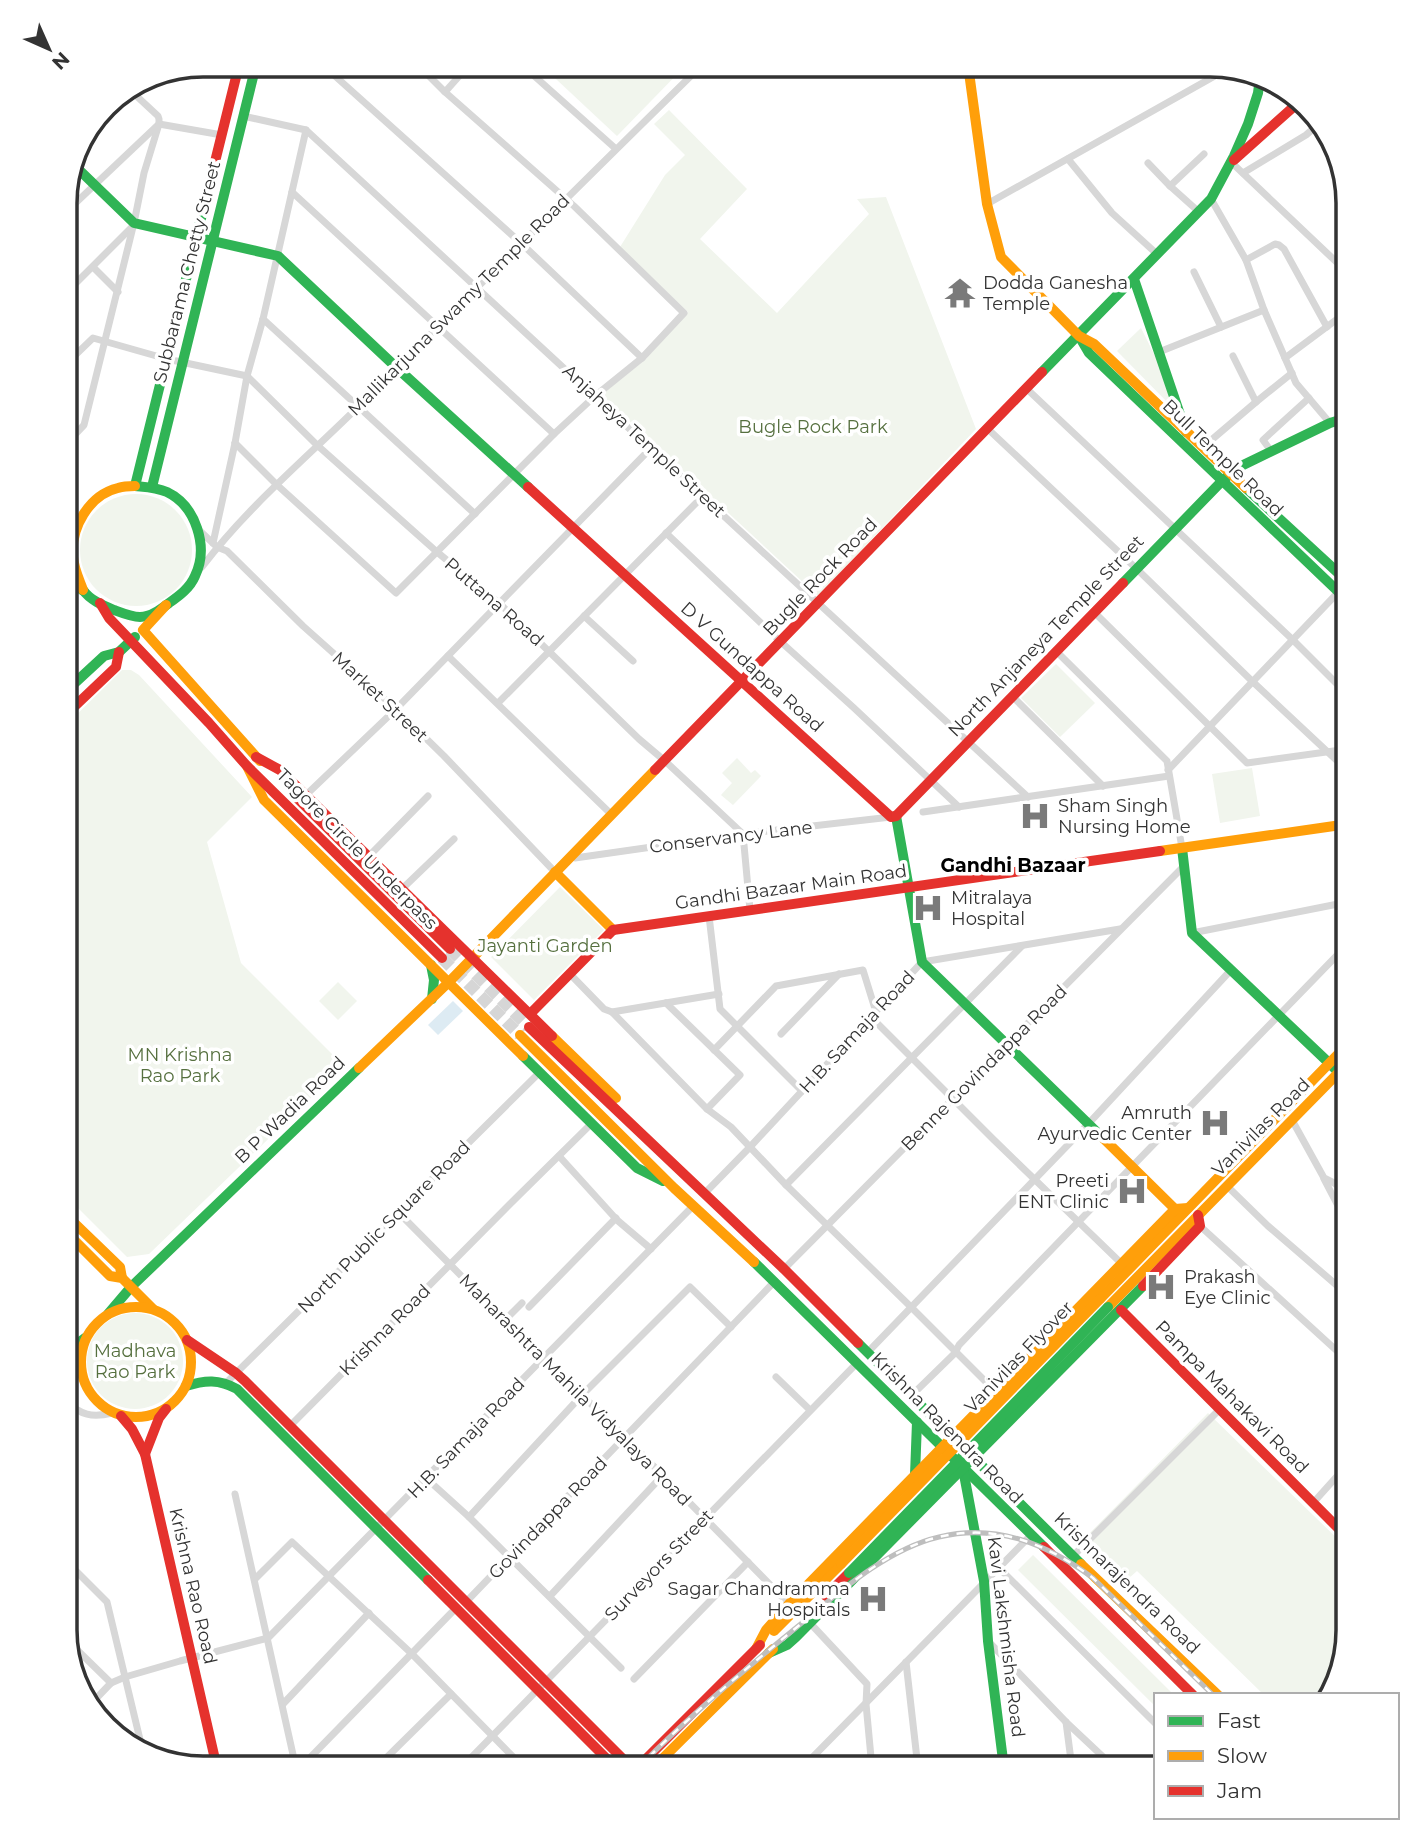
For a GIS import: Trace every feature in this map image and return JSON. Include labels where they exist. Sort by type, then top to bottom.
[{"type":"main road","name":"Subbarama Chetty Street","points":[[135,486],[236,77]]},
{"type":"main road","name":"Subbarama Chetty Street","points":[[152,487],[253,77]]},
{"type":"main road","name":"Bull Temple Road","points":[[970,77],[986,204],[1001,257],[1079,336],[1088,353],[1336,572]]},
{"type":"main road","points":[[1231,162],[1259,87]]},
{"type":"main road","points":[[1231,162],[1293,108]]},
{"type":"main road","name":"Bugle Rock Road","points":[[473,958],[1199,212],[1211,199],[1231,162]]},
{"type":"main road","points":[[81,172],[133,225]]},
{"type":"main road","name":"D V Gundappa Road","points":[[133,225],[197,236],[278,256],[625,576],[894,816]]},
{"type":"main road","points":[[1134,279],[1173,387],[1186,432]]},
{"type":"main road","name":"Bull Temple Road","points":[[1079,336],[1094,344],[1186,432],[1226,477],[1336,589]]},
{"type":"main road","name":"North Anjaneya Temple Street","points":[[894,816],[1226,477],[1237,468],[1336,422]]},
{"type":"main road","points":[[77,526],[81,516],[96,499],[116,488],[158,488],[177,499],[192,516],[198,530],[201,556],[197,573],[186,591],[158,611],[141,617],[112,610],[77,586]]},
{"type":"main road","points":[[77,578],[84,592]]},
{"type":"main road","points":[[100,603],[109,618],[247,766],[264,800],[638,1168],[674,1188]]},
{"type":"main road","points":[[77,681],[104,656],[119,652],[166,605]]},
{"type":"main road","points":[[143,630],[256,757],[280,771],[403,888],[662,1144],[679,1168]]},
{"type":"main road","points":[[77,704],[116,667],[119,652]]},
{"type":"main road","name":"Tagore Circle Underpass","points":[[247,766],[446,954],[256,757]]},
{"type":"main road","points":[[894,816],[922,962],[1175,1209]]},
{"type":"main road","name":"Gandhi Bazaar Main Road","points":[[613,930],[1336,826]]},
{"type":"main road","points":[[1182,848],[1192,933],[1336,1070]]},
{"type":"main road","points":[[531,1013],[613,930],[555,872]]},
{"type":"main road","name":"B P Wadia Road","points":[[108,1314],[131,1287],[473,958]]},
{"type":"main road","points":[[431,964],[434,980],[432,999]]},
{"type":"main road","points":[[529,1027],[679,1168]]},
{"type":"main road","points":[[520,1035],[674,1188]]},
{"type":"main road","name":"Vanivilas Road","points":[[1188,1208],[1336,1056]]},
{"type":"main road","name":"Vanivilas Road","points":[[1199,1221],[1227,1186],[1336,1076]]},
{"type":"main road","name":"Krishna Rajendra Road","points":[[679,1168],[953,1436]]},
{"type":"main road","name":"Krishna Rajendra Road","points":[[674,1188],[775,1281],[1191,1693]]},
{"type":"main road","points":[[646,1756],[756,1649],[766,1630],[789,1604],[1175,1209],[1188,1208]]},
{"type":"main road","name":"Vanivilas Flyover","points":[[769,1653],[849,1573],[1104,1303],[1188,1208]]},
{"type":"main road","points":[[665,1756],[769,1653],[787,1645],[810,1623],[1121,1310],[1199,1221]]},
{"type":"main road","name":"Vanivilas Flyover","points":[[756,1649],[1104,1303],[1199,1221]]},
{"type":"main road","points":[[77,1226],[120,1267],[122,1278],[156,1311],[176,1323],[187,1340],[191,1371],[186,1386],[159,1418],[145,1454]]},
{"type":"main road","points":[[77,1243],[110,1276],[122,1278]]},
{"type":"main road","points":[[77,1344],[108,1314],[122,1308],[138,1307],[156,1311]]},
{"type":"main road","name":"Pampa Mahakavi Road","points":[[1121,1310],[1336,1526]]},
{"type":"main road","points":[[86,1337],[80,1367],[83,1382],[95,1401],[117,1415],[136,1418],[152,1416],[166,1409]]},
{"type":"main road","points":[[187,1340],[236,1373],[290,1426],[381,1525]]},
{"type":"main road","points":[[186,1386],[214,1379],[227,1382],[237,1389],[381,1525],[542,1686],[606,1756]]},
{"type":"main road","name":"Krishna Rao Road","points":[[117,1415],[132,1429],[145,1454],[214,1756]]},
{"type":"main road","points":[[915,1475],[917,1422]]},
{"type":"main road","name":"Krishnarajendra Road","points":[[953,1436],[1041,1525],[1216,1693]]},
{"type":"main road","name":"Kavi Lakshmisha Road","points":[[963,1469],[984,1581],[988,1641],[1002,1756]]},
{"type":"main road","points":[[542,1686],[621,1756]]},
{"type":"street","points":[[338,77],[522,244],[642,358]]},
{"type":"street","points":[[235,443],[276,484],[397,593],[554,433],[642,358],[684,313],[566,199],[430,77]]},
{"type":"street","points":[[445,92],[458,77]]},
{"type":"street","points":[[535,77],[616,149]]},
{"type":"street","name":"Mallikarjuna Swamy Temple Road","points":[[197,573],[215,545],[358,407],[690,77]]},
{"type":"street","points":[[986,204],[1213,77]]},
{"type":"street","points":[[77,432],[84,425],[118,292],[144,173],[159,124],[158,116],[137,96]]},
{"type":"street","points":[[215,545],[247,376],[278,256],[306,130],[243,116]]},
{"type":"street","points":[[159,124],[222,135]]},
{"type":"street","points":[[77,202],[159,124]]},
{"type":"street","name":"Anjaheya Temple Street","points":[[306,130],[1028,797]]},
{"type":"street","points":[[1243,173],[1312,130]]},
{"type":"street","points":[[1170,186],[1204,154]]},
{"type":"street","points":[[1068,159],[1112,213],[1157,254]]},
{"type":"street","points":[[1231,162],[1336,262]]},
{"type":"street","points":[[1148,163],[1199,212]]},
{"type":"street","points":[[292,192],[554,433]]},
{"type":"street","points":[[1211,199],[1246,260],[1264,310],[1297,383],[1330,423]]},
{"type":"street","points":[[77,282],[133,225]]},
{"type":"street","points":[[1246,260],[1275,244],[1284,249],[1327,327]]},
{"type":"street","points":[[93,267],[118,292]]},
{"type":"street","points":[[1194,272],[1221,327]]},
{"type":"street","points":[[1159,352],[1264,310]]},
{"type":"street","points":[[263,318],[475,514]]},
{"type":"street","points":[[1285,358],[1336,320]]},
{"type":"street","points":[[77,353],[93,338],[167,359],[247,376]]},
{"type":"street","points":[[1233,356],[1256,401]]},
{"type":"street","points":[[1202,448],[1292,373]]},
{"type":"street","name":"Puttana Road","points":[[247,376],[317,445],[437,552],[499,603],[639,740],[743,834]]},
{"type":"street","points":[[1028,390],[1336,683]]},
{"type":"street","points":[[1271,451],[1263,440],[1309,398]]},
{"type":"street","points":[[989,430],[1336,759]]},
{"type":"street","points":[[306,795],[449,656],[652,448]]},
{"type":"street","points":[[498,704],[703,496]]},
{"type":"street","name":"Market Street","points":[[198,530],[215,545],[227,551],[303,626],[396,709],[555,872]]},
{"type":"street","points":[[666,533],[959,807]]},
{"type":"street","points":[[923,812],[1104,786],[1169,773],[1210,726],[1336,595]]},
{"type":"street","points":[[1094,612],[1247,763],[1336,750]]},
{"type":"street","points":[[584,617],[633,660]]},
{"type":"street","points":[[1056,651],[1167,761],[1182,848]]},
{"type":"street","points":[[449,656],[612,815]]},
{"type":"street","points":[[1012,696],[1104,786]]},
{"type":"street","points":[[369,856],[428,796]]},
{"type":"street","name":"Conservancy Lane","points":[[572,855],[575,858],[894,816]]},
{"type":"street","points":[[743,834],[750,910]]},
{"type":"street","points":[[403,888],[454,839]]},
{"type":"street","name":"Benne Govindappa Road","points":[[784,1269],[1184,866]]},
{"type":"street","points":[[1192,933],[1336,904]]},
{"type":"street","points":[[709,916],[720,1009],[802,1091]]},
{"type":"street","points":[[922,962],[1121,929]]},
{"type":"street","points":[[786,1185],[1023,945]]},
{"type":"street","points":[[912,1395],[1336,957]]},
{"type":"street","name":"H.B. Samaja Road","points":[[705,1193],[922,962]]},
{"type":"street","points":[[715,1049],[776,986],[863,970],[874,1015],[912,1058],[1122,1264]]},
{"type":"street","points":[[868,1352],[1088,1124],[1231,970]]},
{"type":"street","points":[[570,974],[604,1009],[612,1012],[707,1109],[731,1127],[786,1185],[996,1392]]},
{"type":"street","points":[[781,1034],[839,974]]},
{"type":"street","points":[[612,1012],[719,994]]},
{"type":"street","points":[[666,1003],[740,1075],[707,1109]]},
{"type":"street","name":"North Public Square Road","points":[[227,1382],[540,1072]]},
{"type":"street","points":[[1292,1120],[1336,1202]]},
{"type":"street","name":"Krishna Road","points":[[290,1426],[593,1123]]},
{"type":"street","points":[[559,1156],[616,1218],[651,1249]]},
{"type":"street","points":[[1324,1178],[1336,1184]]},
{"type":"street","points":[[1227,1186],[1268,1226],[1336,1285]]},
{"type":"street","name":"H.B. Samaja Road","points":[[268,1638],[693,1206]]},
{"type":"street","name":"Maharashtra Mahila Vidyalaya Road","points":[[399,1213],[789,1604]]},
{"type":"street","points":[[505,1320],[526,1305],[616,1218]]},
{"type":"street","points":[[1199,1221],[1336,1350]]},
{"type":"street","name":"Govindappa Road","points":[[310,1756],[510,1558],[775,1281]]},
{"type":"street","points":[[469,1517],[582,1395],[690,1287],[731,1327]]},
{"type":"street","name":"Surveyors Street","points":[[473,1756],[857,1363]]},
{"type":"street","points":[[776,1377],[810,1410]]},
{"type":"street","points":[[1073,1556],[1220,1409]]},
{"type":"street","points":[[77,1411],[96,1417],[117,1415]]},
{"type":"street","points":[[550,1596],[663,1475]]},
{"type":"street","points":[[1313,1503],[1336,1477]]},
{"type":"street","points":[[426,1478],[621,1668]]},
{"type":"street","points":[[235,1494],[295,1756]]},
{"type":"street","points":[[817,1756],[872,1696],[1041,1525]]},
{"type":"street","points":[[255,1579],[292,1542],[412,1654],[512,1756]]},
{"type":"street","points":[[634,1679],[748,1562]]},
{"type":"street","points":[[998,1567],[1154,1722]]},
{"type":"street","points":[[77,1572],[107,1602],[140,1739]]},
{"type":"street","points":[[283,1704],[369,1613]]},
{"type":"street","points":[[810,1623],[867,1684],[871,1756]]},
{"type":"street","points":[[97,1698],[111,1683],[124,1677],[268,1638]]},
{"type":"street","points":[[988,1641],[1102,1756]]},
{"type":"street","points":[[79,1651],[111,1683]]},
{"type":"street","points":[[906,1661],[917,1756]]},
{"type":"street","points":[[388,1756],[451,1694]]},
{"type":"street","points":[[1066,1722],[1070,1756]]},
{"type":"green space","points":[[554,77],[674,77],[617,136]]},
{"type":"green space","name":"Bugle Rock Park","points":[[669,110],[747,189],[700,239],[777,313],[869,214],[857,199],[886,197],[976,429],[818,596],[601,395],[645,360],[688,312],[620,247],[665,175],[685,155],[654,124]]},
{"type":"green space","points":[[1141,328],[1161,368],[1176,411],[1117,351]]},
{"type":"green space","points":[[136,494],[157,499],[175,511],[187,529],[192,550],[187,571],[175,589],[157,601],[136,606],[115,601],[97,589],[85,571],[80,550],[85,529],[97,511],[115,499]]},
{"type":"green space","points":[[1056,664],[1095,703],[1060,737],[1021,698]]},
{"type":"green space","name":"MN Krishna Rao Park","points":[[122,670],[131,670],[139,675],[252,797],[207,842],[241,963],[344,1066],[149,1254],[127,1257],[77,1207],[77,714]]},
{"type":"green space","points":[[737,758],[751,773],[755,770],[761,776],[733,805],[721,795],[732,783],[722,773]]},
{"type":"green space","points":[[1252,768],[1260,816],[1220,823],[1212,774]]},
{"type":"green space","name":"Jayanti Garden","points":[[560,887],[604,930],[534,1000],[491,957]]},
{"type":"green space","points":[[338,982],[357,1001],[338,1020],[319,1001]]},
{"type":"green space","name":"Madhava Rao Park","points":[[135,1313],[153,1316],[169,1327],[180,1343],[183,1361],[180,1379],[169,1395],[153,1406],[135,1409],[117,1406],[101,1395],[90,1379],[87,1361],[90,1343],[101,1327],[117,1316]]},
{"type":"green space","points":[[1208,1413],[1336,1537],[1335,1647],[1332,1663],[1319,1693],[1262,1693],[1137,1571],[1119,1587],[1077,1546]]},
{"type":"green space","points":[[1033,1555],[1172,1693],[1154,1693],[1154,1705],[1018,1570]]},
{"type":"shaded area","points":[[453,1001],[463,1011],[438,1035],[428,1025]]},
{"type":"tunnel","points":[[450,949],[529,1027]]},
{"type":"tunnel","points":[[442,958],[520,1035]]},
{"type":"railway","points":[[650,1756],[736,1678],[864,1574],[901,1551],[939,1537],[960,1533],[1001,1535],[1020,1540],[1039,1546],[1076,1566],[1093,1578],[1211,1693]]},
{"type":"traffic: fast","points":[[152,487],[253,77]]},
{"type":"traffic: fast","points":[[1042,372],[1211,199],[1248,124],[1259,87]]},
{"type":"traffic: fast","points":[[81,171],[134,223],[278,256],[528,487]]},
{"type":"traffic: fast","points":[[135,486],[207,194]]},
{"type":"traffic: fast","points":[[1134,279],[1186,432]]},
{"type":"traffic: fast","points":[[1079,336],[1089,353],[1336,590]]},
{"type":"traffic: fast","points":[[1123,583],[1237,468],[1336,421]]},
{"type":"traffic: fast","points":[[83,590],[110,608],[130,616],[144,617],[177,598],[193,580],[199,565],[200,540],[186,507],[167,492],[135,486]]},
{"type":"traffic: fast","points":[[1246,488],[1336,571]]},
{"type":"traffic: fast","points":[[77,586],[82,590]]},
{"type":"traffic: fast","points":[[77,681],[104,656],[119,652],[135,637]]},
{"type":"traffic: fast","points":[[896,816],[922,962],[1103,1138]]},
{"type":"traffic: fast","points":[[1182,848],[1192,933],[1336,1070]]},
{"type":"traffic: fast","points":[[431,965],[434,980],[432,999]]},
{"type":"traffic: fast","points":[[523,1056],[637,1168],[663,1181]]},
{"type":"traffic: fast","points":[[108,1314],[131,1287],[359,1068]]},
{"type":"traffic: fast","points":[[754,1262],[1044,1547]]},
{"type":"traffic: fast","points":[[769,1653],[787,1645],[796,1637],[1143,1286]]},
{"type":"traffic: fast","points":[[849,1573],[1108,1307]]},
{"type":"traffic: fast","points":[[77,1344],[85,1338]]},
{"type":"traffic: fast","points":[[858,1343],[1081,1564]]},
{"type":"traffic: fast","points":[[186,1386],[212,1382],[224,1383],[237,1389],[428,1580]]},
{"type":"traffic: fast","points":[[915,1475],[917,1422]]},
{"type":"traffic: fast","points":[[963,1469],[984,1581],[988,1641],[1002,1756]]},
{"type":"traffic: slow","points":[[970,77],[987,204],[1001,257],[1079,336],[1094,344],[1246,488]]},
{"type":"traffic: slow","points":[[77,528],[90,505],[98,498],[118,488],[135,486]]},
{"type":"traffic: slow","points":[[77,573],[83,590]]},
{"type":"traffic: slow","points":[[166,605],[143,630],[260,761]]},
{"type":"traffic: slow","points":[[247,766],[264,800],[523,1056]]},
{"type":"traffic: slow","points":[[359,1068],[449,982],[655,770]]},
{"type":"traffic: slow","points":[[1160,851],[1336,826]]},
{"type":"traffic: slow","points":[[555,872],[613,930]]},
{"type":"traffic: slow","points":[[520,1035],[674,1188],[754,1262]]},
{"type":"traffic: slow","points":[[552,1036],[616,1098]]},
{"type":"traffic: slow","points":[[1100,1299],[1336,1056]]},
{"type":"traffic: slow","points":[[1108,1307],[1336,1075]]},
{"type":"traffic: slow","points":[[1103,1138],[1175,1209]]},
{"type":"traffic: slow","points":[[756,1649],[766,1630],[789,1604],[1175,1209],[1188,1208]]},
{"type":"traffic: slow","points":[[77,1226],[120,1267],[122,1278]]},
{"type":"traffic: slow","points":[[77,1243],[110,1276],[122,1278],[153,1309]]},
{"type":"traffic: slow","points":[[841,1564],[1100,1299]]},
{"type":"traffic: slow","points":[[136,1307],[157,1311],[175,1323],[187,1341],[191,1362],[187,1383],[175,1401],[157,1413],[136,1417],[115,1413],[97,1401],[85,1383],[81,1362],[85,1341],[97,1323],[115,1311],[136,1307]]},
{"type":"traffic: slow","points":[[774,1631],[841,1564]]},
{"type":"traffic: slow","points":[[1081,1564],[1216,1693]]},
{"type":"traffic: slow","points":[[665,1756],[773,1649]]},
{"type":"traffic: jam","points":[[207,194],[236,77]]},
{"type":"traffic: jam","points":[[1234,160],[1293,108]]},
{"type":"traffic: jam","points":[[655,770],[1042,372]]},
{"type":"traffic: jam","points":[[528,487],[891,817],[896,816]]},
{"type":"traffic: jam","points":[[896,816],[1123,583]]},
{"type":"traffic: jam","points":[[100,603],[109,618],[247,766],[442,958]]},
{"type":"traffic: jam","points":[[77,704],[116,667],[119,652]]},
{"type":"traffic: jam","points":[[256,757],[280,770],[552,1036]]},
{"type":"traffic: jam","points":[[295,796],[450,949]]},
{"type":"traffic: jam","points":[[613,930],[1160,851]]},
{"type":"traffic: jam","points":[[531,1013],[613,930]]},
{"type":"traffic: jam","points":[[529,1027],[784,1269],[858,1343]]},
{"type":"traffic: jam","points":[[1143,1286],[1200,1226],[1198,1215]]},
{"type":"traffic: jam","points":[[1121,1310],[1336,1526]]},
{"type":"traffic: jam","points":[[187,1340],[245,1381],[620,1756]]},
{"type":"traffic: jam","points":[[145,1454],[159,1418],[166,1409]]},
{"type":"traffic: jam","points":[[121,1416],[132,1429],[145,1454],[214,1756]]},
{"type":"traffic: jam","points":[[1044,1547],[1191,1693]]},
{"type":"traffic: jam","points":[[826,1596],[849,1573]]},
{"type":"traffic: jam","points":[[428,1580],[604,1756]]},
{"type":"traffic: jam","points":[[649,1756],[760,1645]]},
{"type":"place","name":"Dodda Ganesha Temple","points":[[960,293]]},
{"type":"place","name":"Sham Singh Nursing Home","points":[[1035,816]]},
{"type":"place","name":"Mitralaya Hospital","points":[[928,908]]},
{"type":"place","name":"Amruth Ayurvedic Center","points":[[1215,1123]]},
{"type":"place","name":"Preeti ENT Clinic","points":[[1132,1191]]},
{"type":"place","name":"Prakash Eye Clinic","points":[[1161,1287]]},
{"type":"place","name":"Sagar Chandramma Hospitals","points":[[873,1599]]},
{"type":"district","name":"Gandhi Bazaar","points":[[1013,865]]}]
